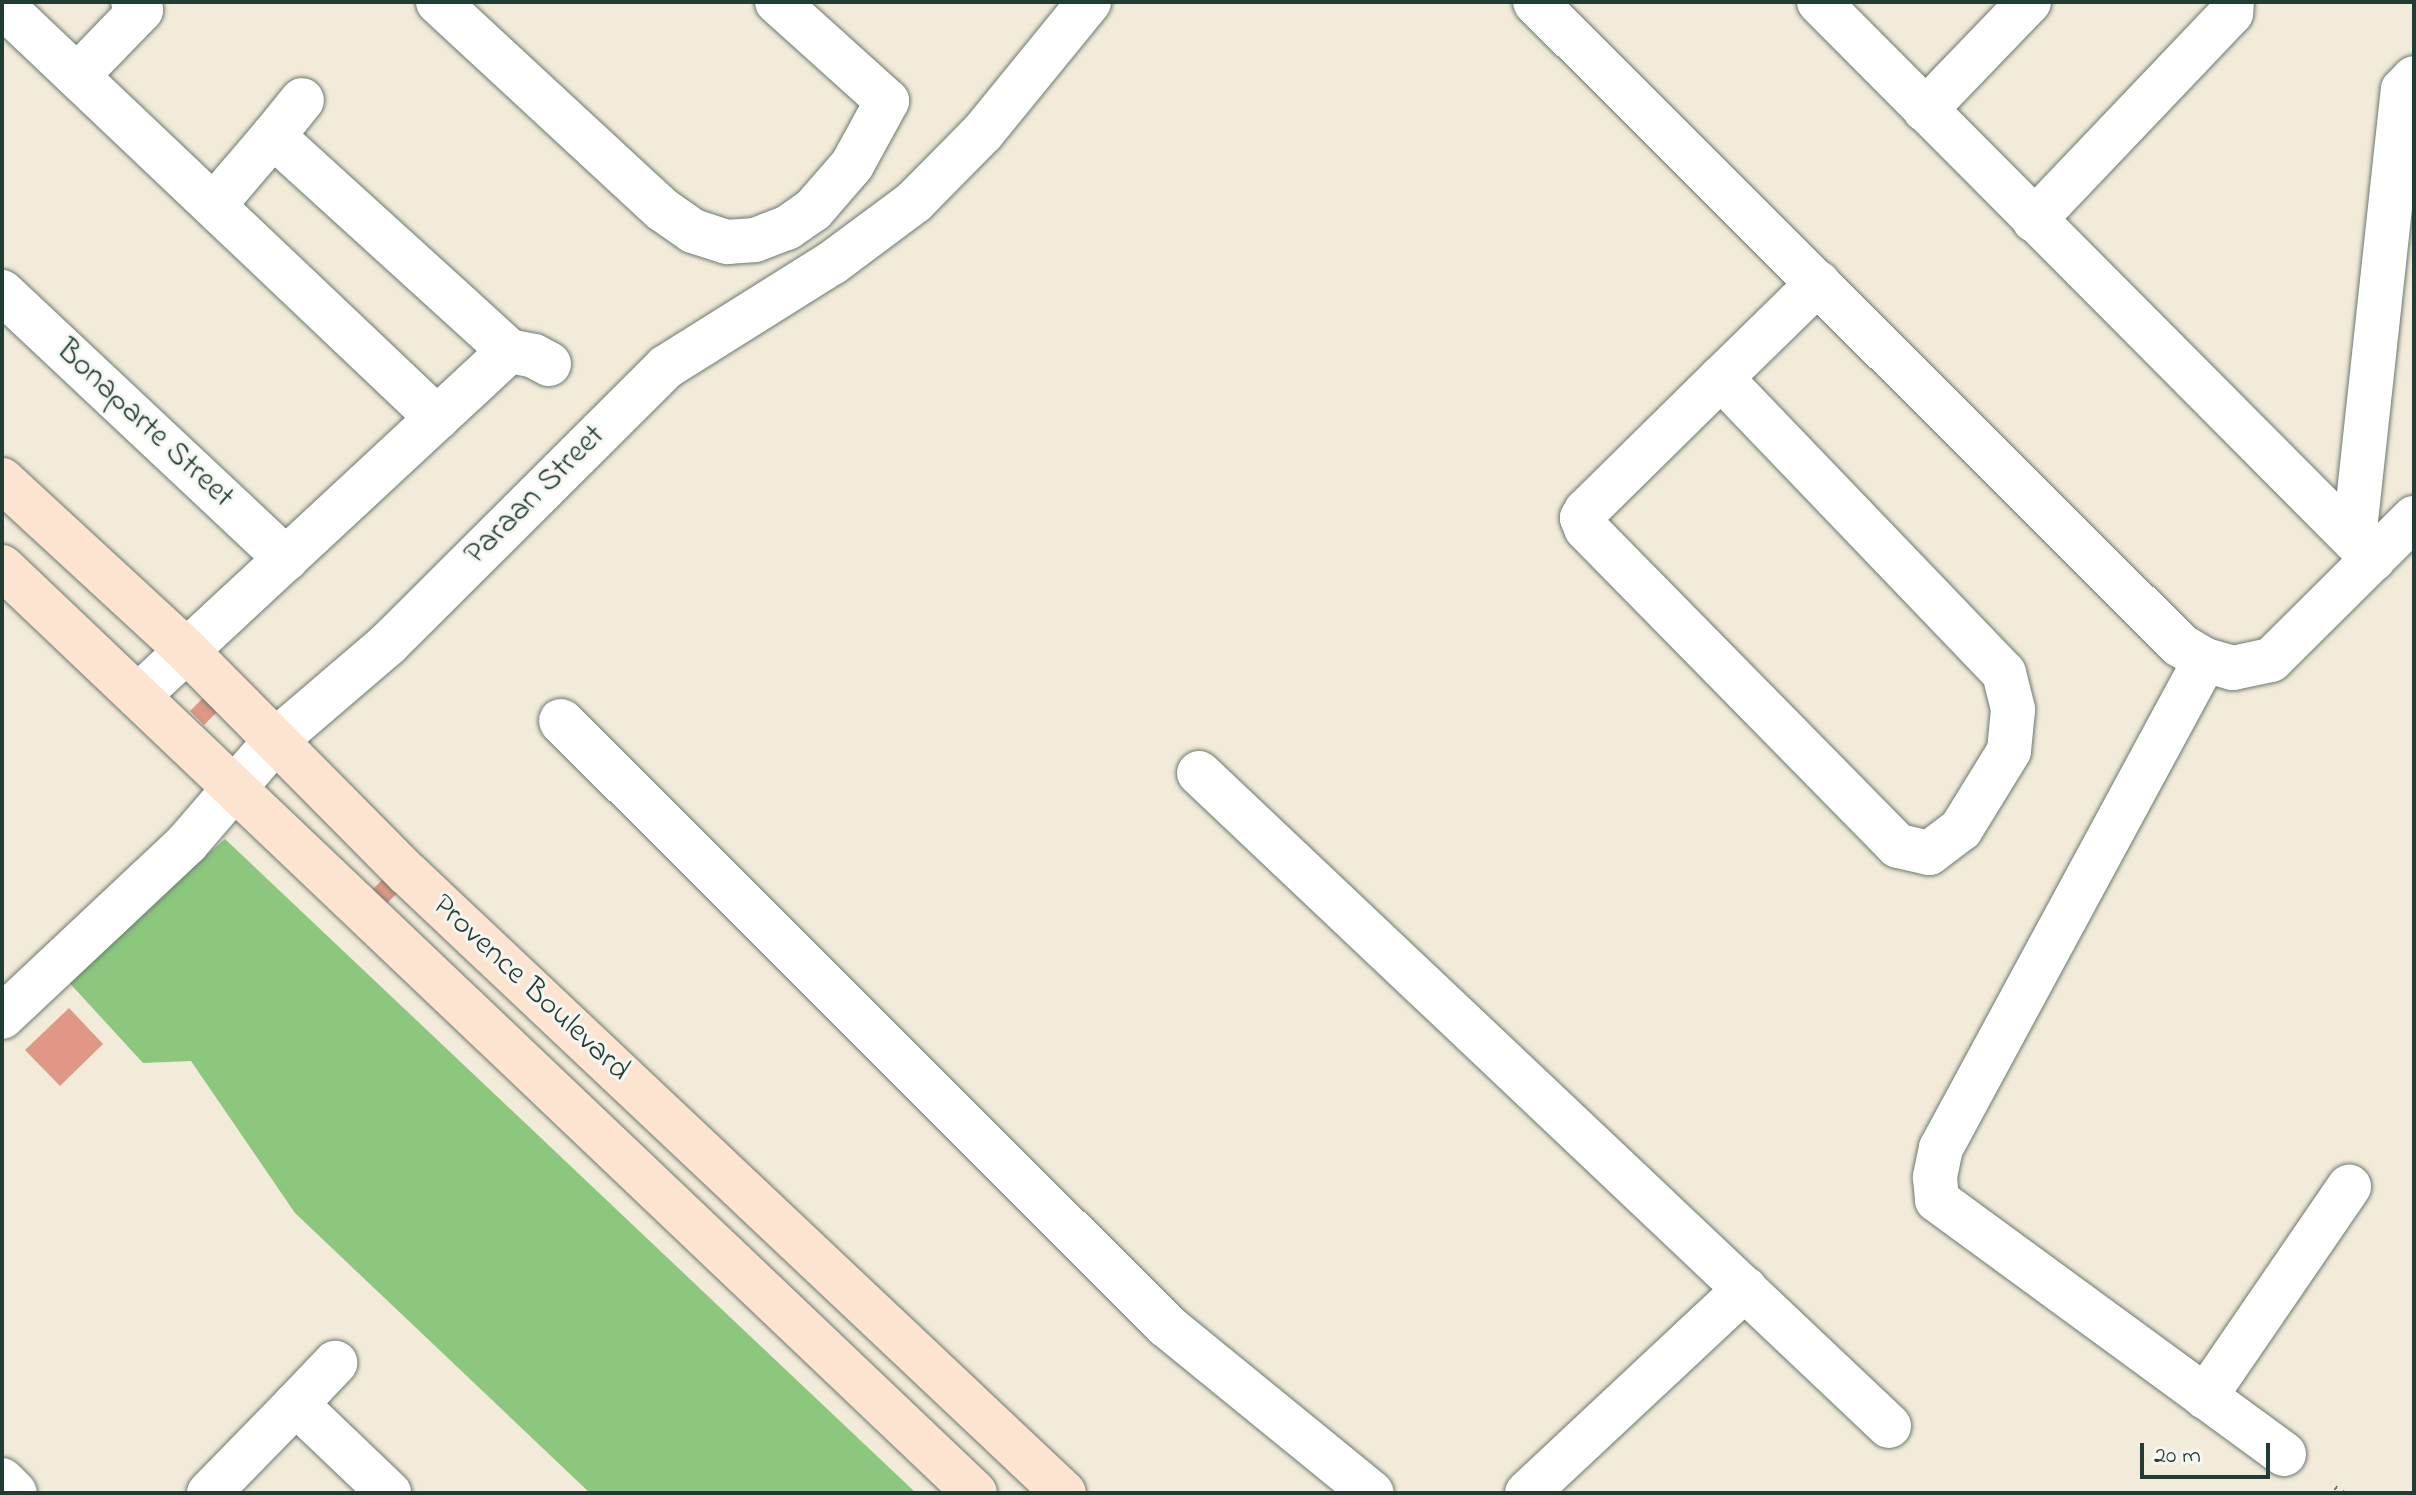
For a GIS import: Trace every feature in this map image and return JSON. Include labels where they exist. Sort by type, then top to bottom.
[{"type":"street","points":[[77,76],[141,10],[133,2]]},
{"type":"street","points":[[438,2],[663,210],[693,231],[727,242],[755,240],[787,228],[813,210],[852,165],[887,101],[777,2]]},
{"type":"street","name":"Paraan Street","points":[[2,1017],[187,843],[233,786],[276,740],[388,644],[666,367],[832,263],[914,202],[983,132],[1089,2]]},
{"type":"street","points":[[1819,2],[2364,549]]},
{"type":"street","points":[[1925,110],[2029,2]]},
{"type":"street","points":[[2034,220],[2231,13],[2232,2]]},
{"type":"street","points":[[1538,3],[2180,645],[2205,660],[2233,668],[2271,660],[2364,549],[2414,518]]},
{"type":"street","points":[[2,5],[437,418]]},
{"type":"street","points":[[2364,549],[2375,320],[2403,90],[2414,78]]},
{"type":"street","points":[[214,205],[302,100]]},
{"type":"street","points":[[139,695],[437,418],[529,358],[273,136]]},
{"type":"street","points":[[2375,320],[2414,281]]},
{"type":"street","points":[[1721,378],[2004,673],[2013,710],[2009,751],[1961,829],[1929,853],[1898,846],[1586,528],[1582,518],[1586,511],[1721,378],[1818,283]]},
{"type":"street","name":"Bonaparte Street","points":[[2,292],[286,559]]},
{"type":"street","name":"Provence Boulevard","points":[[2,480],[187,651],[407,873],[1064,1493]]},
{"type":"street","name":"Provence Boulevard","points":[[2,567],[975,1493]]},
{"type":"street","points":[[2205,660],[1941,1148],[1935,1177],[1937,1200],[2284,1454]]},
{"type":"street","points":[[561,721],[1167,1326],[1372,1493]]},
{"type":"street","points":[[1199,773],[1889,1426]]},
{"type":"street","points":[[2205,1397],[2349,1187]]},
{"type":"street","points":[[1527,1493],[1745,1289]]},
{"type":"street","points":[[209,1493],[335,1363]]},
{"type":"street","points":[[296,1404],[389,1493]]},
{"type":"street","points":[[2,1480],[15,1493]]},
{"type":"path","points":[[2335,1487],[2344,1493]]},
{"type":"green space","points":[[225,839],[916,1493],[590,1493],[295,1213],[191,1061],[143,1063],[65,978]]},
{"type":"building","points":[[210,691],[224,705],[204,725],[190,711]]},
{"type":"building","points":[[391,871],[405,886],[386,904],[372,890]]},
{"type":"building","points":[[69,1008],[103,1044],[60,1086],[25,1050]]}]
